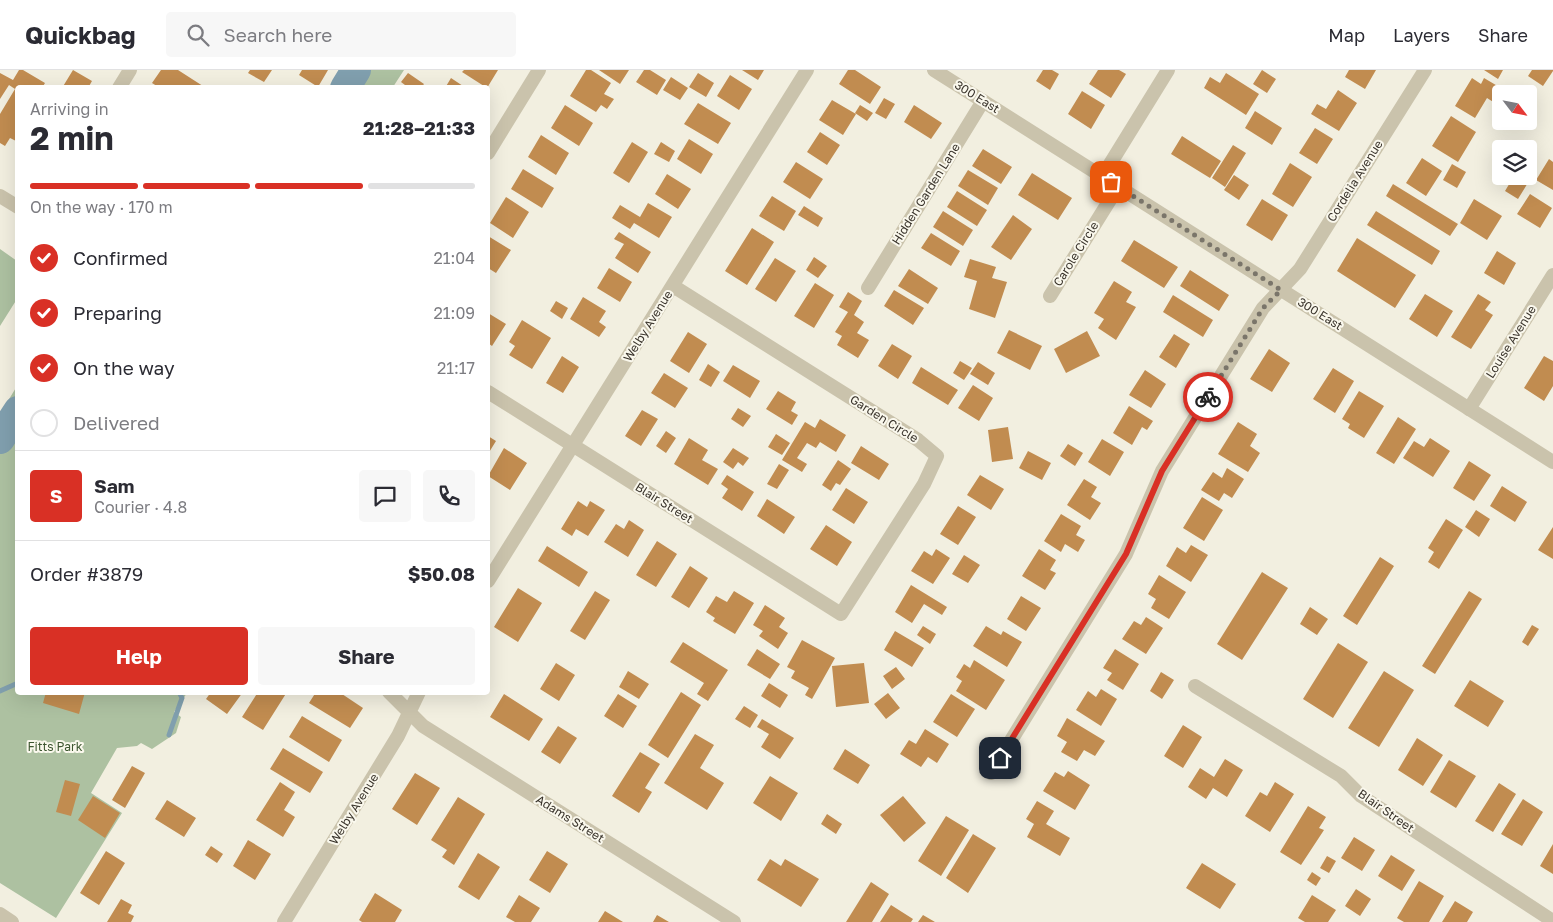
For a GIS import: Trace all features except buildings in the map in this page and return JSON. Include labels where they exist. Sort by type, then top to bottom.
[{"type":"street","points":[[121,85],[130,70]]},
{"type":"street","points":[[490,150],[539,70]]},
{"type":"street","name":"Welby Avenue","points":[[490,578],[807,70]]},
{"type":"street","name":"300 East","points":[[934,70],[1553,462]]},
{"type":"street","points":[[1102,177],[1168,70]]},
{"type":"street","name":"Cordelia Avenue","points":[[991,773],[1126,554],[1162,471],[1263,308],[1300,270],[1425,70]]},
{"type":"street","name":"Hidden Garden Lane","points":[[868,288],[983,101]]},
{"type":"street","name":"Carole Circle","points":[[1050,296],[1118,187]]},
{"type":"street","points":[[0,196],[15,205]]},
{"type":"street","name":"Louise Avenue","points":[[1470,409],[1553,276]]},
{"type":"street","name":"Garden Circle","points":[[673,286],[918,440],[937,456],[924,484],[841,614]]},
{"type":"street","name":"Blair Street","points":[[490,393],[841,614]]},
{"type":"street","name":"Blair Street","points":[[1195,686],[1342,776],[1361,796],[1553,921]]},
{"type":"street","name":"Adams Street","points":[[392,695],[423,726],[734,922]]},
{"type":"street","name":"Welby Avenue","points":[[284,922],[398,736],[418,695]]},
{"type":"green space","points":[[342,70],[404,70],[394,85],[332,85]]},
{"type":"green space","points":[[0,249],[15,260],[15,302],[0,326]]},
{"type":"green space","name":"Fitts Park","points":[[15,389],[15,695],[186,695],[174,712],[181,717],[176,733],[152,749],[141,743],[137,746],[117,748],[91,793],[122,813],[56,918],[0,883],[0,414]]},
{"type":"waterway","points":[[347,85],[356,70]]},
{"type":"waterway","points":[[0,439],[15,416]]},
{"type":"waterway","points":[[0,691],[15,684]]},
{"type":"waterway","points":[[169,735],[182,698],[180,695]]},
{"type":"way so far","points":[[1111,182],[1281,290],[1263,308],[1208,397]]},
{"type":"route","points":[[1000,758],[1126,554],[1162,471],[1208,397]]}]
